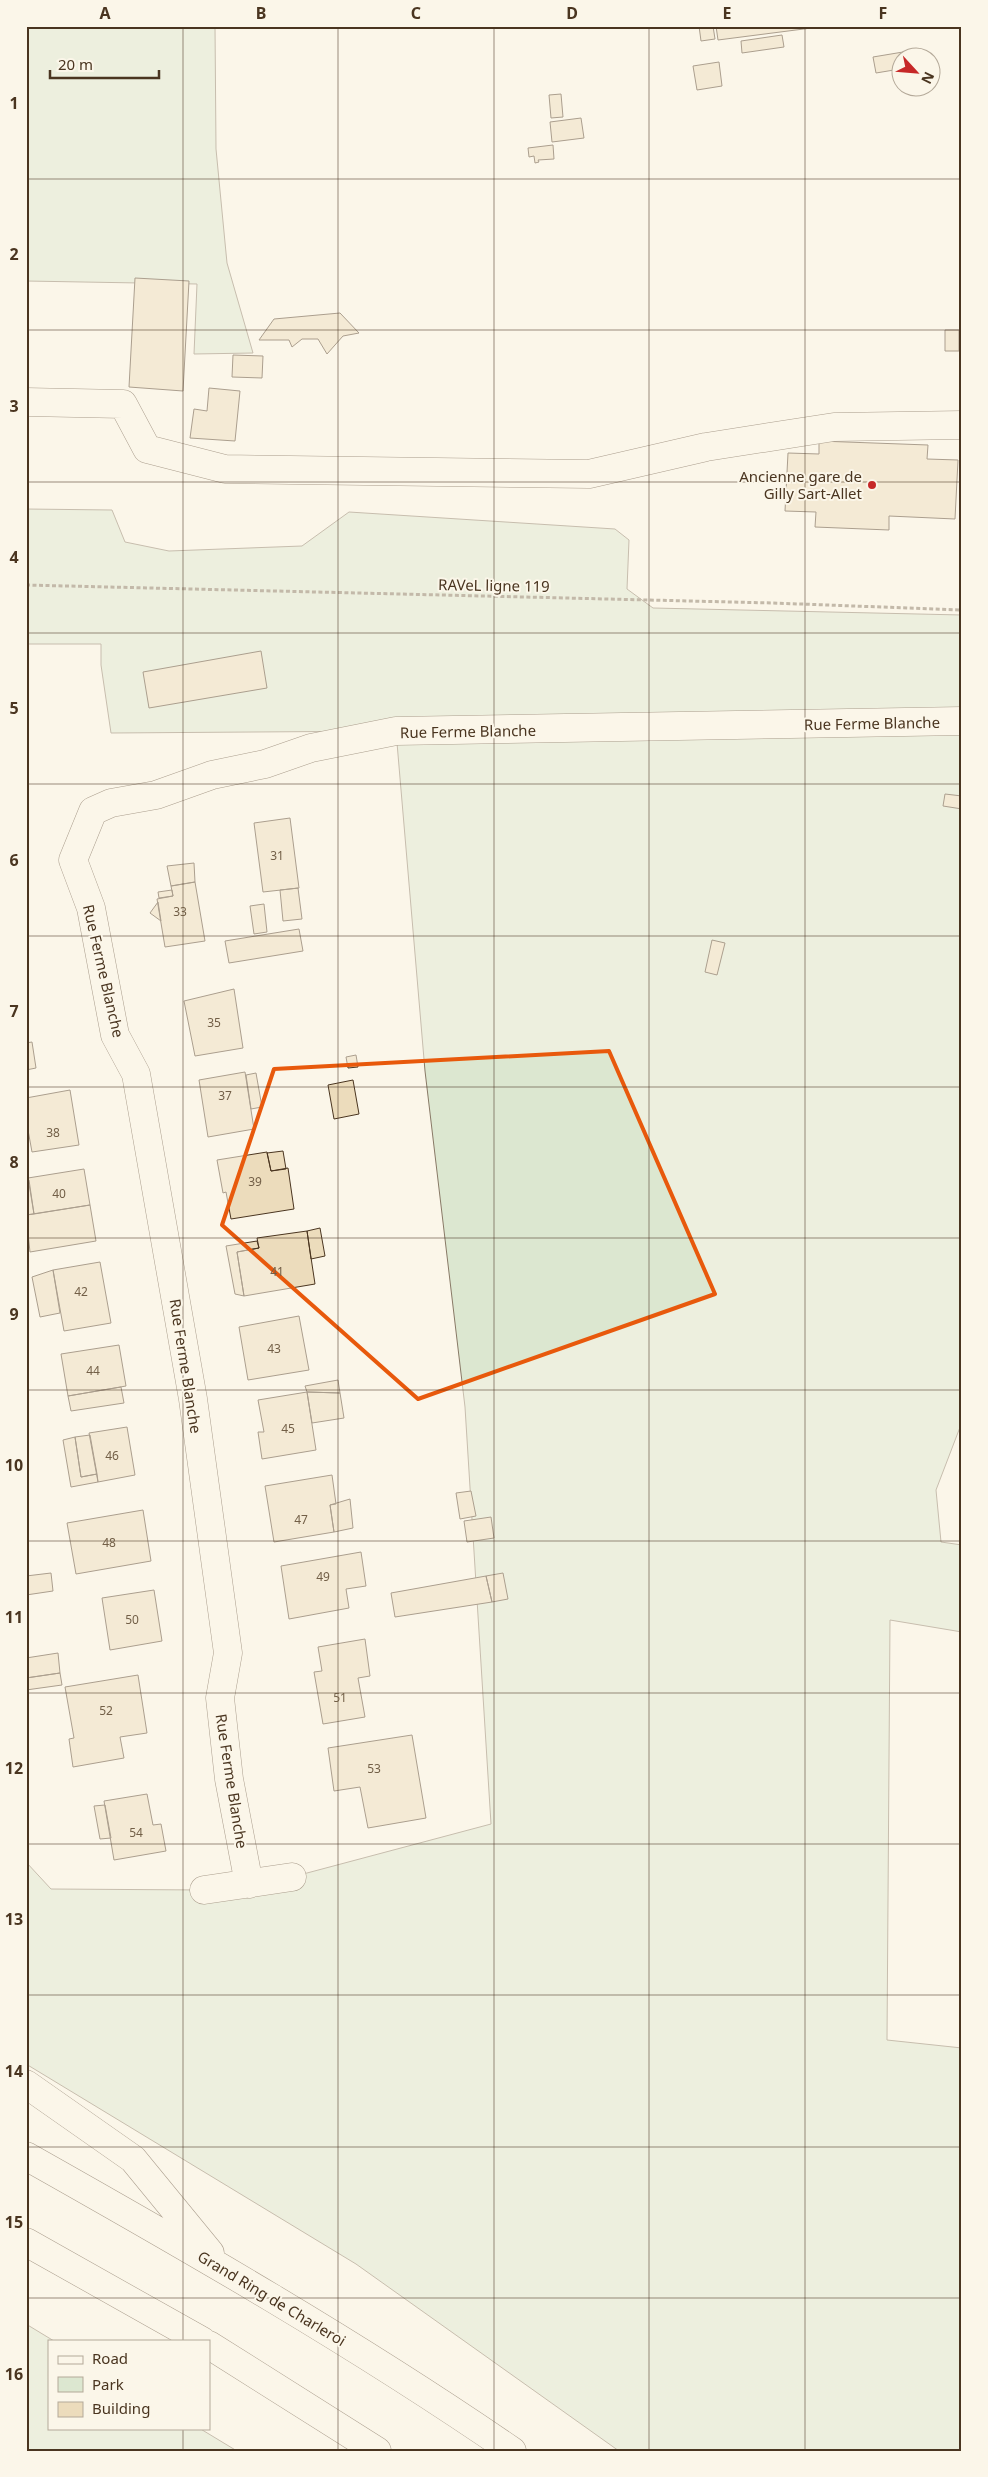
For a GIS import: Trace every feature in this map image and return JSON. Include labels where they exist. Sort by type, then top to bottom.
[{"type":"main road","points":[[26,402],[122,404],[147,449],[225,469],[589,474],[706,447],[834,427],[962,425]]},
{"type":"main road","name":"Rue Ferme Blanche","points":[[249,1884],[229,1780],[220,1698],[228,1653],[188,1370],[136,1074],[115,1035],[91,908],[73,860],[93,811],[111,803],[156,795],[212,774],[266,764],[311,748],[396,731],[962,721]]},
{"type":"main road","points":[[204,1890],[292,1877]]},
{"type":"main road","points":[[26,2084],[133,2159],[219,2264]]},
{"type":"main road","points":[[26,2105],[133,2159]]},
{"type":"main road","name":"Grand Ring de Charleroi","points":[[26,2156],[219,2264],[446,2406],[512,2451]]},
{"type":"main road","points":[[26,2242],[200,2340]]},
{"type":"main road","points":[[210,2346],[377,2451]]},
{"type":"path","name":"RAVeL ligne 119","points":[[26,585],[773,603],[962,610]]},
{"type":"highlighted area","points":[[609,1051],[715,1294],[418,1399],[222,1225],[274,1069]]},
{"type":"green space","points":[[26,26],[215,26],[216,149],[227,263],[253,353],[194,354],[197,284],[26,281]]},
{"type":"green space","points":[[26,509],[112,510],[125,542],[169,551],[302,546],[349,512],[615,529],[629,540],[627,589],[653,608],[962,615],[962,1422],[936,1490],[941,1542],[962,1545],[962,1632],[890,1620],[887,2040],[962,2048],[962,2451],[619,2451],[356,2264],[26,2064],[26,1862],[51,1889],[204,1890],[292,1877],[491,1824],[465,1407],[425,1071],[396,731],[111,733],[101,665],[101,644],[26,644]]},
{"type":"green space","points":[[26,2324],[52,2340],[48,2340],[48,2430],[202,2430],[237,2451],[26,2451]]},
{"type":"building","points":[[699,26],[713,26],[715,39],[701,41]]},
{"type":"building","points":[[716,26],[827,26],[718,40]]},
{"type":"building","points":[[782,35],[784,47],[742,53],[741,41]]},
{"type":"building","points":[[890,54],[890,71],[876,73],[873,57]]},
{"type":"building","points":[[719,62],[722,86],[697,90],[693,66]]},
{"type":"building","points":[[561,94],[563,117],[551,118],[549,95]]},
{"type":"building","points":[[581,118],[584,138],[552,142],[550,122]]},
{"type":"building","points":[[553,145],[554,159],[538,160],[539,162],[535,163],[534,156],[529,157],[528,148]]},
{"type":"building","points":[[135,278],[189,281],[183,391],[129,387]]},
{"type":"building","points":[[340,313],[359,333],[343,336],[327,354],[318,339],[302,339],[292,347],[289,340],[259,340],[274,319]]},
{"type":"building","points":[[945,330],[959,330],[959,351],[945,351]]},
{"type":"building","points":[[233,355],[263,356],[262,378],[232,377]]},
{"type":"building","points":[[209,388],[240,391],[235,441],[190,438],[194,409],[207,411]]},
{"type":"building","name":"Ancienne gare de Gilly Sart-Allet","points":[[819,441],[928,445],[927,459],[958,460],[955,519],[889,516],[889,530],[815,527],[816,512],[785,511],[788,453],[819,454]]},
{"type":"building","points":[[261,651],[267,688],[149,708],[143,672]]},
{"type":"building","points":[[945,794],[962,796],[962,809],[943,806]]},
{"type":"building","points":[[290,818],[299,888],[263,892],[254,823]]},
{"type":"building","points":[[194,863],[195,882],[171,886],[167,866]]},
{"type":"building","points":[[195,882],[205,941],[165,947],[157,899],[173,896],[171,886]]},
{"type":"building","points":[[298,888],[302,919],[283,921],[280,890]]},
{"type":"building","points":[[172,890],[173,896],[159,898],[158,892]]},
{"type":"building","points":[[158,902],[161,921],[150,913]]},
{"type":"building","points":[[264,904],[267,932],[254,934],[250,906]]},
{"type":"building","points":[[299,929],[303,951],[229,963],[225,941]]},
{"type":"building","points":[[712,940],[725,943],[717,975],[705,972]]},
{"type":"building","points":[[234,989],[243,1048],[195,1056],[184,1001]]},
{"type":"building","points":[[32,1042],[36,1068],[26,1070],[26,1043]]},
{"type":"building","points":[[356,1055],[358,1067],[348,1068],[346,1057]]},
{"type":"building","points":[[245,1072],[254,1129],[208,1137],[199,1080]]},
{"type":"building","points":[[256,1073],[262,1107],[251,1109],[246,1075]]},
{"type":"building","points":[[353,1080],[359,1114],[334,1119],[328,1085]]},
{"type":"building","points":[[70,1090],[79,1145],[32,1152],[26,1119],[26,1098]]},
{"type":"building","points":[[283,1151],[286,1169],[271,1171],[267,1153]]},
{"type":"building","points":[[267,1152],[271,1171],[288,1168],[294,1209],[231,1219],[226,1192],[223,1193],[217,1160]]},
{"type":"building","points":[[84,1169],[90,1205],[34,1214],[28,1178]]},
{"type":"building","points":[[29,1180],[34,1214],[26,1215],[26,1181]]},
{"type":"building","points":[[90,1205],[96,1241],[30,1252],[26,1215]]},
{"type":"building","points":[[320,1228],[325,1256],[311,1259],[307,1231]]},
{"type":"building","points":[[307,1231],[315,1284],[244,1296],[237,1252],[259,1248],[257,1238]]},
{"type":"building","points":[[257,1241],[259,1248],[237,1252],[244,1296],[235,1294],[226,1246]]},
{"type":"building","points":[[100,1262],[111,1323],[64,1331],[53,1270]]},
{"type":"building","points":[[53,1270],[60,1313],[40,1317],[32,1277]]},
{"type":"building","points":[[299,1316],[309,1370],[248,1380],[239,1327]]},
{"type":"building","points":[[119,1345],[126,1386],[68,1396],[61,1354]]},
{"type":"building","points":[[338,1380],[340,1393],[307,1392],[305,1386]]},
{"type":"building","points":[[121,1387],[124,1403],[71,1411],[68,1396]]},
{"type":"building","points":[[307,1392],[316,1450],[262,1459],[258,1432],[264,1432],[258,1400]]},
{"type":"building","points":[[307,1392],[340,1393],[344,1418],[312,1423]]},
{"type":"building","points":[[127,1427],[135,1475],[98,1482],[89,1433]]},
{"type":"building","points":[[90,1435],[97,1474],[81,1477],[75,1437]]},
{"type":"building","points":[[75,1437],[81,1477],[97,1474],[98,1482],[71,1487],[63,1440]]},
{"type":"building","points":[[332,1475],[336,1504],[330,1505],[334,1532],[274,1542],[265,1486]]},
{"type":"building","points":[[471,1491],[476,1516],[460,1519],[456,1493]]},
{"type":"building","points":[[350,1499],[353,1528],[334,1532],[330,1505]]},
{"type":"building","points":[[143,1510],[151,1561],[76,1574],[67,1523]]},
{"type":"building","points":[[491,1517],[494,1538],[467,1542],[464,1521]]},
{"type":"building","points":[[361,1552],[366,1586],[346,1589],[349,1608],[289,1619],[281,1566]]},
{"type":"building","points":[[51,1573],[53,1591],[26,1595],[26,1576]]},
{"type":"building","points":[[503,1573],[508,1599],[492,1602],[486,1576]]},
{"type":"building","points":[[486,1576],[492,1602],[395,1617],[391,1593]]},
{"type":"building","points":[[154,1590],[162,1641],[110,1650],[102,1598]]},
{"type":"building","points":[[365,1639],[370,1676],[358,1678],[365,1717],[323,1724],[314,1672],[322,1671],[318,1647]]},
{"type":"building","points":[[58,1653],[60,1673],[26,1678],[26,1658]]},
{"type":"building","points":[[60,1673],[62,1685],[26,1690],[26,1678]]},
{"type":"building","points":[[138,1675],[147,1733],[120,1737],[124,1758],[73,1767],[69,1739],[74,1738],[65,1687]]},
{"type":"building","points":[[412,1735],[426,1818],[368,1828],[360,1787],[334,1791],[328,1748]]},
{"type":"building","points":[[147,1794],[153,1825],[161,1824],[166,1851],[114,1860],[104,1801]]},
{"type":"building","points":[[105,1805],[111,1838],[100,1839],[94,1806]]},
{"type":"place","name":"Ancienne gare de Gilly Sart-Allet","points":[[872,485]]}]
